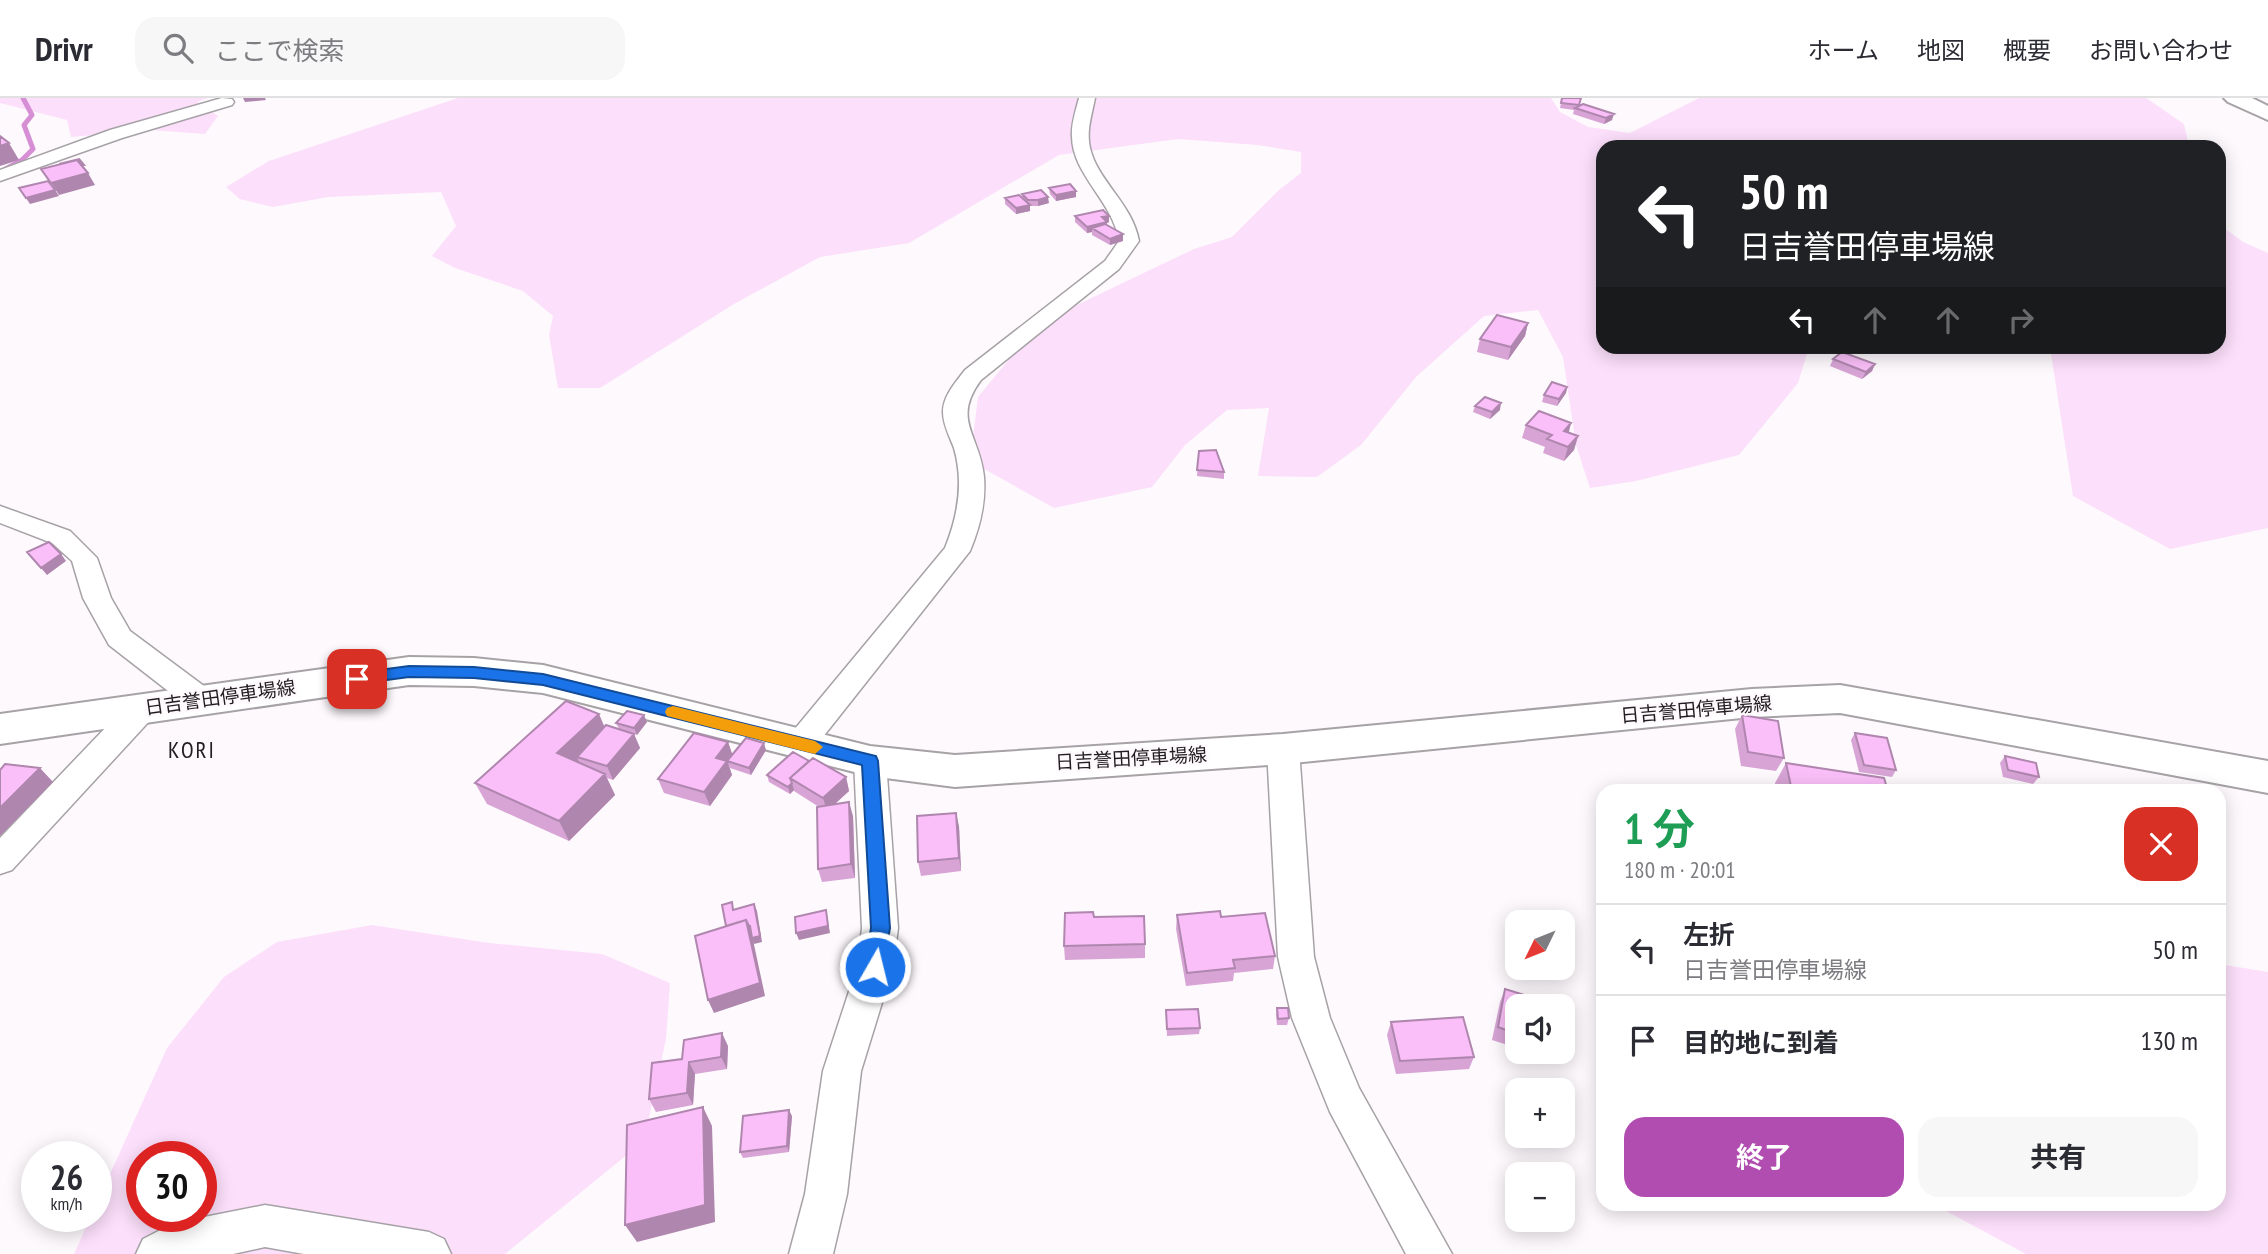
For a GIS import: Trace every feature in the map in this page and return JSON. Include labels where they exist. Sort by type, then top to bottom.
[{"type":"main road","points":[[2235,98],[2268,114]]},
{"type":"main road","name":"日吉誉田停車場線","points":[[0,729],[409,671],[474,672],[543,679],[870,761],[955,771],[1283,749],[1752,703],[1840,699],[2268,777]]},
{"type":"street","points":[[800,744],[957,551],[969,521],[973,486],[970,461],[954,417],[954,402],[961,389],[973,374],[1112,265],[1129,242],[1125,216],[1098,181],[1082,148],[1080,136],[1087,98]]},
{"type":"street","points":[[0,176],[116,134],[226,102]]},
{"type":"street","points":[[0,514],[61,537],[84,558],[97,598],[119,638],[201,700]]},
{"type":"street","points":[[0,860],[143,708]]},
{"type":"street","points":[[1283,749],[1296,957],[1311,1018],[1344,1099],[1430,1254]]},
{"type":"street","points":[[811,1254],[826,1194],[842,1071],[875,967],[880,928],[870,761]]},
{"type":"street","points":[[158,1254],[174,1245],[265,1226],[429,1254]]},
{"type":"shaded area","points":[[0,98],[207,98],[197,102],[218,116],[205,134],[151,130],[71,137],[67,120],[0,103]]},
{"type":"shaded area","points":[[458,98],[1551,98],[1560,112],[1588,127],[1630,133],[1699,98],[2146,98],[2184,124],[2187,140],[1596,140],[1596,354],[1807,354],[1798,383],[1739,455],[1636,481],[1590,488],[1576,445],[1563,357],[1538,310],[1484,316],[1416,377],[1361,445],[1317,477],[1258,476],[1269,408],[1227,410],[1185,445],[1152,487],[1054,508],[970,461],[978,397],[1039,323],[1194,249],[1232,237],[1279,190],[1301,173],[1301,152],[1258,145],[1178,139],[1059,155],[909,243],[820,257],[734,304],[600,388],[558,388],[549,335],[553,316],[523,291],[455,268],[432,256],[456,226],[441,192],[328,197],[273,207],[240,199],[226,187],[269,161]]},
{"type":"shaded area","points":[[2226,229],[2243,242],[2268,253],[2268,528],[2170,549],[2073,496],[2051,354],[2226,354]]},
{"type":"shaded area","points":[[372,925],[489,943],[602,954],[670,983],[666,1039],[644,1141],[505,1254],[74,1254],[84,1232],[112,1232],[112,1170],[167,1048],[224,977],[277,942]]},
{"type":"shaded area","points":[[2226,965],[2268,972],[2268,1254],[2026,1254],[1946,1211],[2226,1211]]},
{"type":"building","points":[[1562,98],[1581,98],[1579,105],[1561,103]]},
{"type":"building","points":[[1583,104],[1614,114],[1606,118],[1575,108]]},
{"type":"building","points":[[0,136],[9,143],[0,146]]},
{"type":"building","points":[[77,160],[88,173],[51,183],[41,169]]},
{"type":"building","points":[[48,181],[55,190],[26,198],[19,188]]},
{"type":"building","points":[[1070,184],[1076,191],[1056,195],[1049,188]]},
{"type":"building","points":[[1041,190],[1048,197],[1028,200],[1022,194]]},
{"type":"building","points":[[1019,195],[1030,205],[1016,208],[1005,198]]},
{"type":"building","points":[[1103,210],[1109,216],[1102,217],[1107,222],[1087,227],[1075,216]]},
{"type":"building","points":[[1105,224],[1123,234],[1110,239],[1092,228]]},
{"type":"building","points":[[1497,315],[1528,323],[1511,347],[1480,339]]},
{"type":"building","points":[[1839,354],[1848,354],[1875,364],[1866,372],[1833,359]]},
{"type":"building","points":[[1552,382],[1567,387],[1559,399],[1544,395]]},
{"type":"building","points":[[1485,397],[1501,403],[1492,412],[1475,406]]},
{"type":"building","points":[[1539,411],[1571,423],[1564,431],[1578,436],[1568,447],[1547,439],[1552,435],[1526,425]]},
{"type":"building","points":[[1216,450],[1224,472],[1197,470],[1199,451]]},
{"type":"building","points":[[49,542],[61,554],[41,568],[27,552]]},
{"type":"building","points":[[566,701],[599,714],[557,753],[605,774],[559,821],[475,783]]},
{"type":"building","points":[[627,711],[644,715],[634,728],[616,723]]},
{"type":"building","points":[[1742,715],[1778,721],[1784,758],[1748,752]]},
{"type":"building","points":[[606,725],[634,734],[607,766],[577,757]]},
{"type":"building","points":[[694,733],[728,742],[716,758],[727,761],[704,792],[658,779]]},
{"type":"building","points":[[1855,733],[1887,738],[1896,770],[1864,765]]},
{"type":"building","points":[[746,738],[764,743],[749,768],[727,761]]},
{"type":"building","points":[[793,752],[809,761],[790,778],[792,783],[788,787],[767,775]]},
{"type":"building","points":[[2005,756],[2036,763],[2039,777],[2008,770]]},
{"type":"building","points":[[813,758],[846,777],[823,798],[790,778]]},
{"type":"building","points":[[1786,763],[1884,778],[1886,784],[1790,784]]},
{"type":"building","points":[[5,764],[40,768],[0,808],[0,770]]},
{"type":"building","points":[[849,802],[851,864],[818,869],[817,807]]},
{"type":"building","points":[[956,813],[959,858],[918,862],[917,816]]},
{"type":"building","points":[[732,902],[733,910],[754,904],[760,936],[752,938],[746,920],[726,926],[722,905]]},
{"type":"building","points":[[826,910],[828,926],[796,933],[795,917]]},
{"type":"building","points":[[1220,911],[1221,917],[1265,913],[1275,956],[1233,960],[1235,968],[1187,973],[1177,915]]},
{"type":"building","points":[[1093,912],[1094,917],[1144,916],[1145,944],[1064,946],[1065,913]]},
{"type":"building","points":[[746,920],[760,983],[708,1000],[695,936]]},
{"type":"building","points":[[1505,989],[1521,994],[1505,994],[1505,1030],[1498,1027]]},
{"type":"building","points":[[1277,1008],[1288,1008],[1289,1018],[1278,1019]]},
{"type":"building","points":[[1198,1009],[1200,1028],[1167,1029],[1166,1010]]},
{"type":"building","points":[[1463,1017],[1474,1057],[1400,1061],[1391,1022]]},
{"type":"building","points":[[722,1033],[721,1057],[689,1062],[687,1093],[649,1099],[652,1063],[682,1059],[684,1040]]},
{"type":"building","points":[[703,1107],[705,1205],[625,1225],[627,1125]]},
{"type":"building","points":[[789,1110],[787,1146],[740,1152],[743,1116]]},
{"type":"waterway","points":[[0,172],[22,160],[33,149],[24,125],[32,115],[23,98]]},
{"type":"slow traffic","points":[[673,712],[815,747]]},
{"type":"district","name":"KORI","points":[[192,750]]},
{"type":"route","points":[[357,679],[409,671],[474,672],[543,679],[870,761],[880,928],[875,967]]}]
